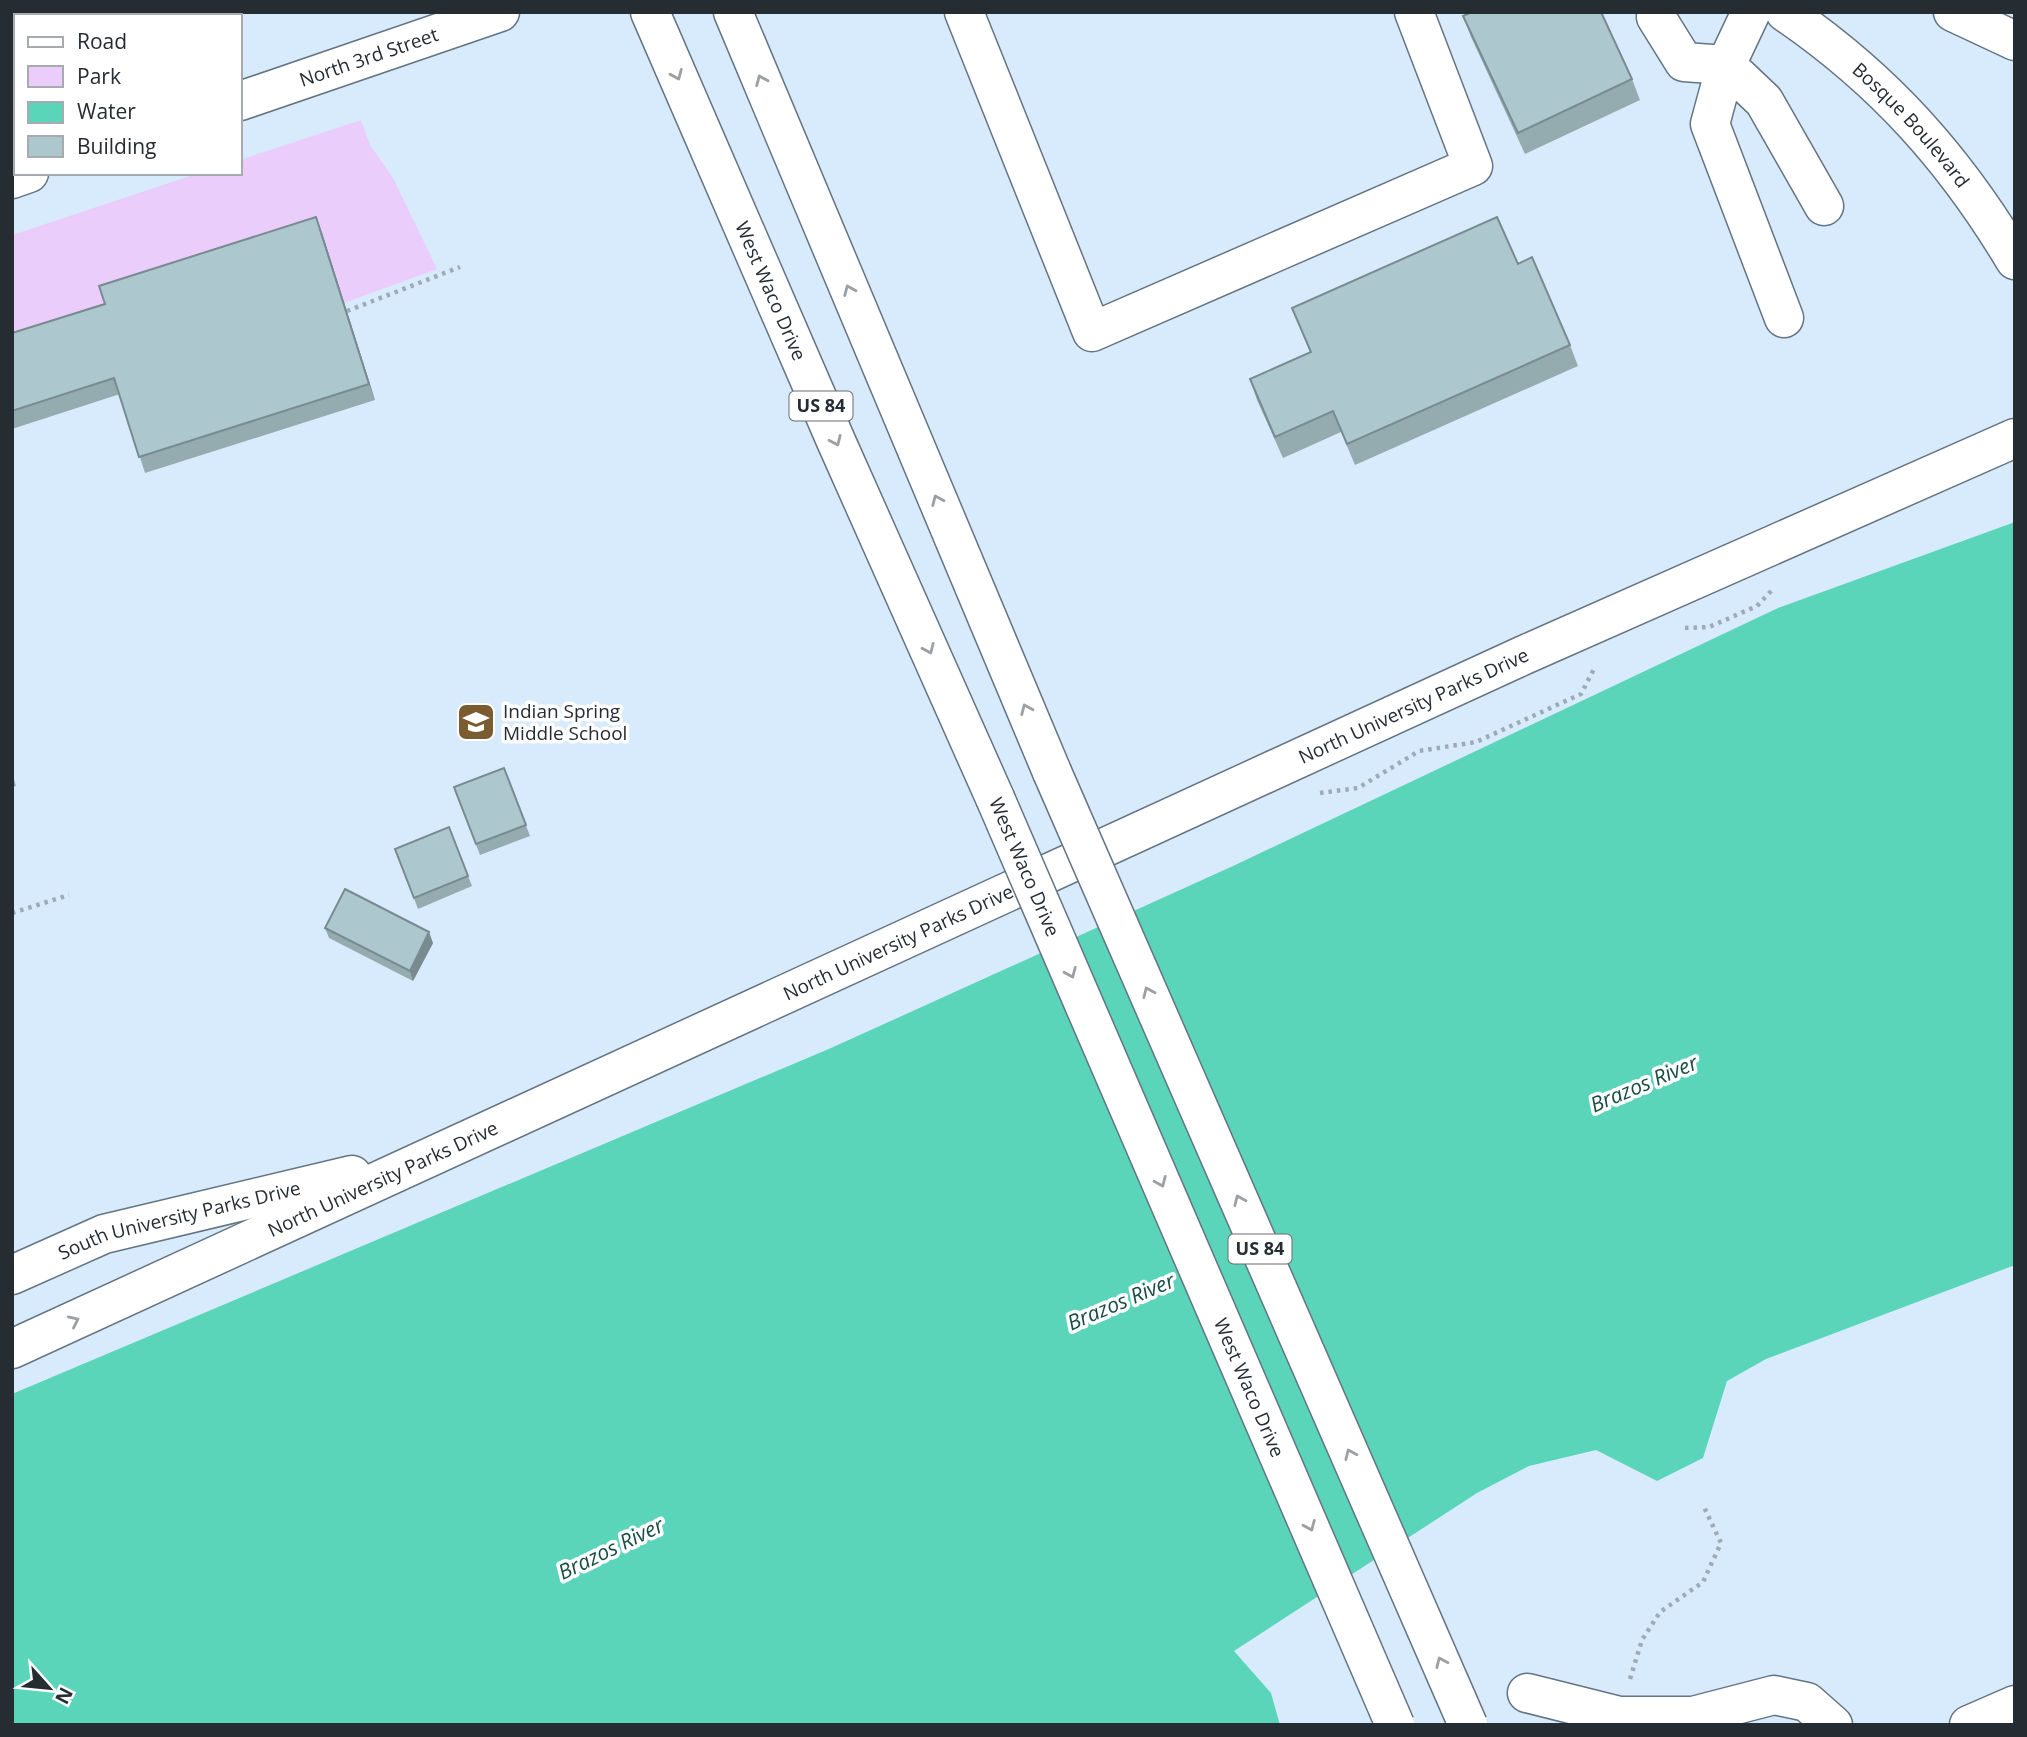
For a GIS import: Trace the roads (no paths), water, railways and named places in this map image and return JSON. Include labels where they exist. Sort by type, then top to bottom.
[{"type":"main road","name":"North 3rd Street","points":[[242,100],[500,12]]},
{"type":"main road","name":"West Waco Drive","points":[[650,12],[841,454],[995,798],[1395,1725]]},
{"type":"main road","name":"US 84","points":[[733,12],[1052,772],[1468,1725]]},
{"type":"main road","points":[[964,12],[1092,332],[1473,166],[1414,12]]},
{"type":"main road","points":[[1751,12],[1726,65],[1710,124],[1784,318]]},
{"type":"main road","name":"Bosque Boulevard","points":[[1785,12],[1819,36],[1879,86],[1931,140],[1985,210],[2015,260]]},
{"type":"main road","points":[[1953,12],[2015,41]]},
{"type":"main road","points":[[1656,17],[1684,62],[1726,65],[1764,101],[1824,206]]},
{"type":"main road","name":"North University Parks Drive","points":[[12,1349],[1524,656],[2015,438]]},
{"type":"main road","name":"South University Parks Drive","points":[[12,1275],[104,1234],[432,1157]]},
{"type":"main road","points":[[1527,1693],[1619,1716],[1693,1716],[1774,1695],[1807,1702],[1833,1725]]},
{"type":"main road","points":[[1969,1725],[2015,1705]]},
{"type":"water","name":"Brazos River","points":[[2015,522],[2015,1265],[1766,1359],[1727,1381],[1703,1458],[1657,1481],[1596,1450],[1529,1466],[1477,1493],[1234,1651],[1271,1693],[1280,1725],[12,1725],[12,1394],[831,1048],[1233,866],[1778,608]]},
{"type":"place","name":"Indian Spring Middle School","points":[[476,722]]}]
